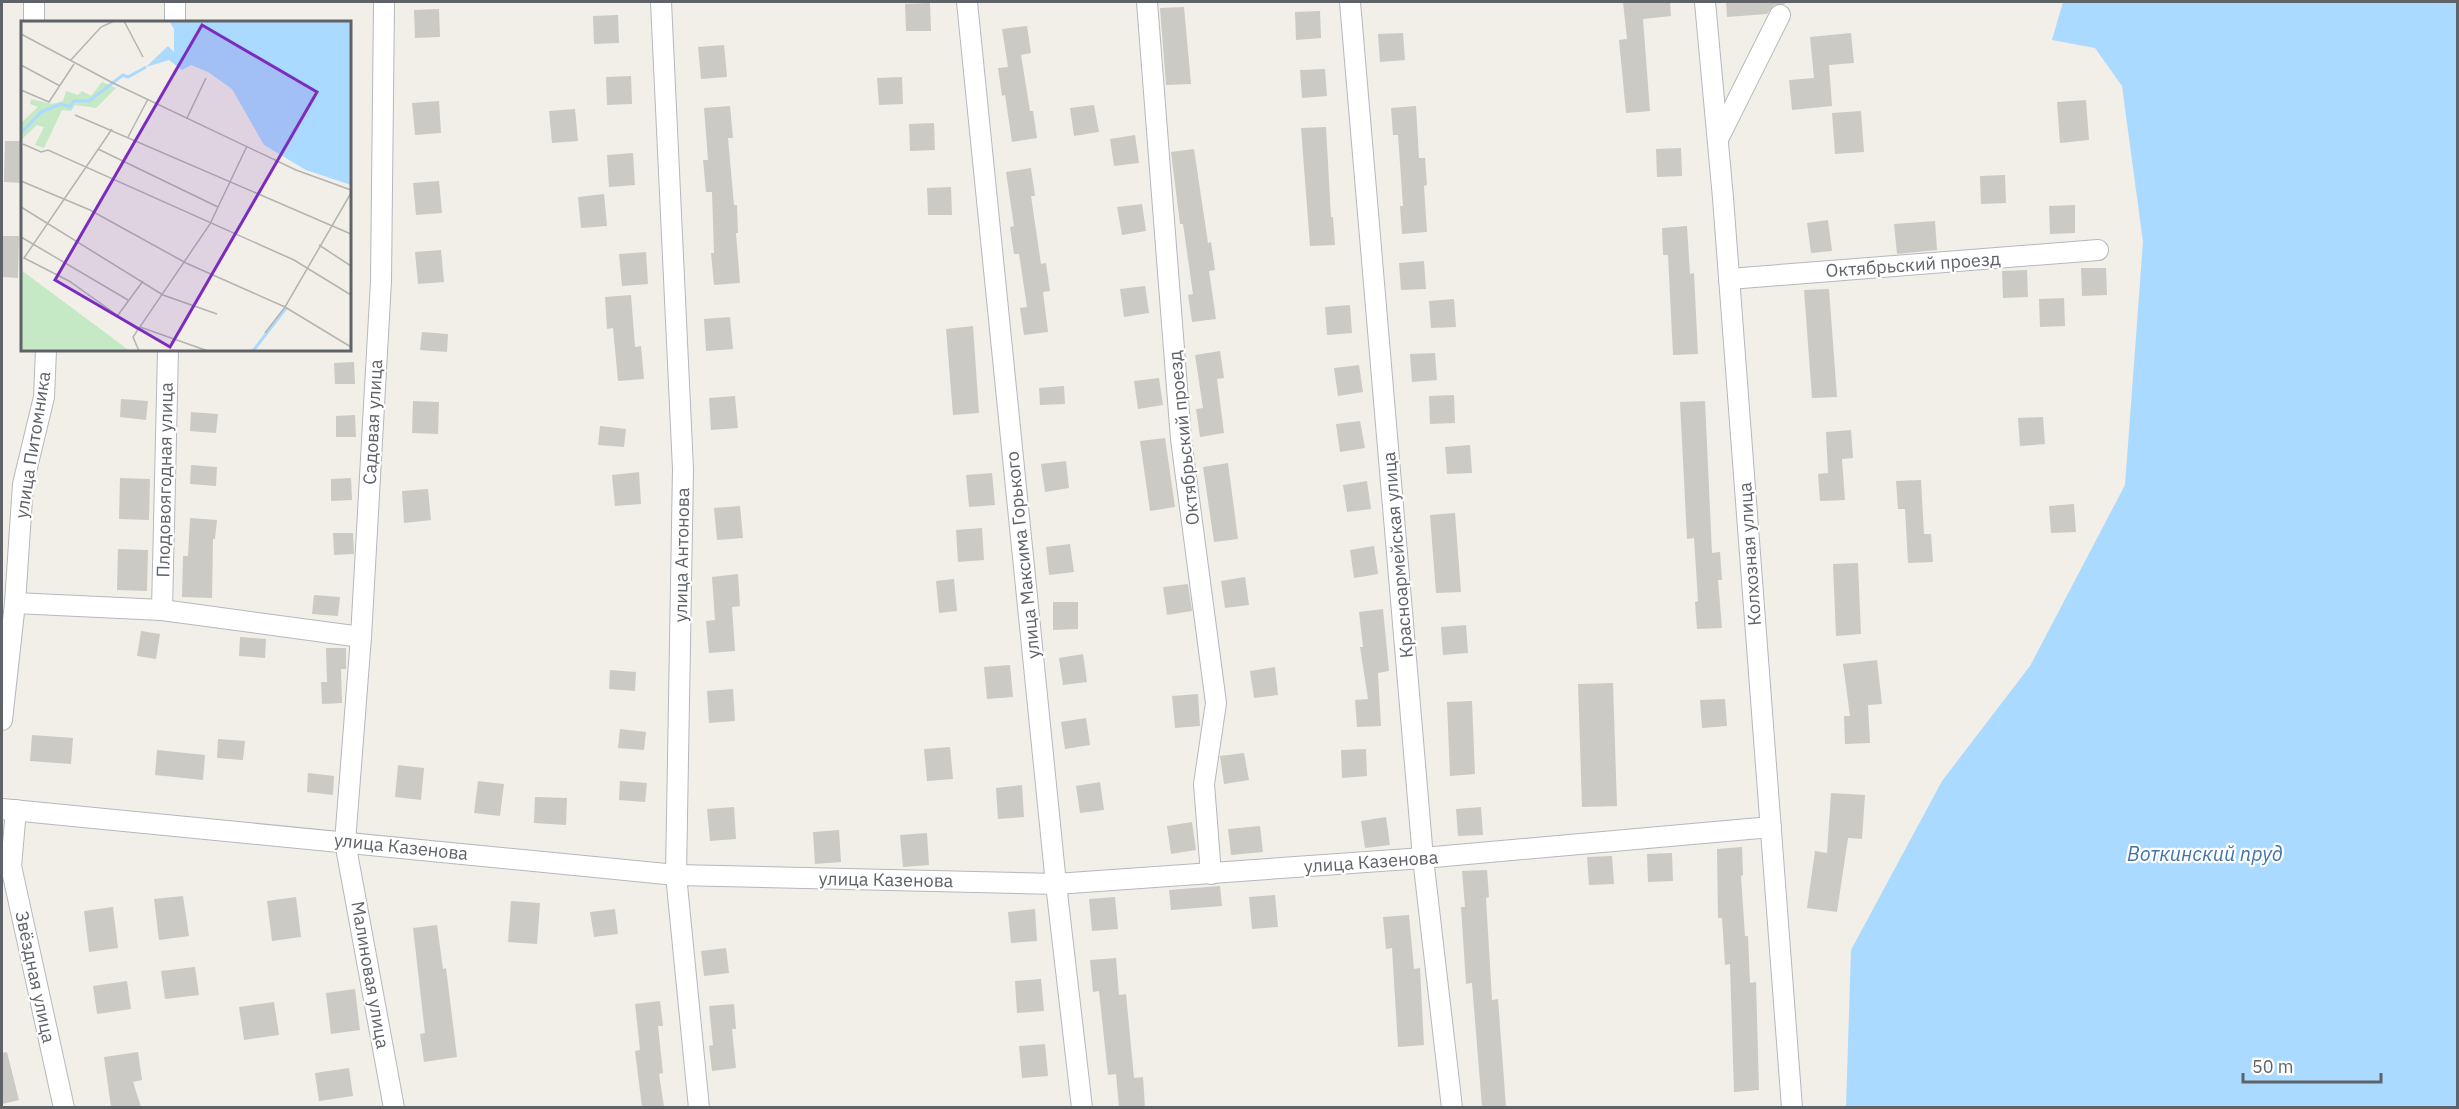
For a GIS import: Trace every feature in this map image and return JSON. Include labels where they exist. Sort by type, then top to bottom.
[{"type":"street","points":[[34,2],[34,21]]},
{"type":"street","points":[[175,21],[176,2]]},
{"type":"street","name":"Садовая улица","points":[[345,842],[361,637],[381,281],[384,2]]},
{"type":"street","name":"улица Антонова","points":[[661,2],[683,469],[676,875],[699,1107]]},
{"type":"street","name":"улица Максима Горького","points":[[967,2],[1056,884],[1082,1107]]},
{"type":"street","name":"Октябрьский проезд","points":[[1148,2],[1181,439],[1216,703],[1204,784],[1211,873]]},
{"type":"street","name":"Красноармейская улица","points":[[1350,2],[1424,858],[1452,1107]]},
{"type":"street","name":"Колхозная улица","points":[[1705,2],[1718,139],[1792,1107]]},
{"type":"street","points":[[1718,139],[1779,15]]},
{"type":"street","name":"Октябрьский проезд","points":[[1729,279],[2098,250]]},
{"type":"street","name":"улица Питомника","points":[[2,720],[15,603],[23,484],[44,397],[46,351]]},
{"type":"street","name":"Плодовоягодная улица","points":[[162,609],[168,351]]},
{"type":"street","points":[[15,603],[162,609],[361,637]]},
{"type":"street","name":"улица Казенова","points":[[9,809],[676,875],[1056,884],[1424,858],[1771,827]]},
{"type":"street","name":"Звёздная улица","points":[[9,809],[10,866],[64,1107]]},
{"type":"street","name":"Малиновая улица","points":[[345,842],[394,1107]]},
{"type":"water","name":"Воткинский пруд","points":[[2063,2],[2457,2],[2457,1107],[1846,1107],[1851,950],[1942,781],[2030,666],[2125,485],[2143,242],[2122,86],[2095,48],[2052,40]]},
{"type":"building","points":[[1623,2],[1670,2],[1671,16],[1643,19],[1650,111],[1626,113],[1619,40],[1627,39]]},
{"type":"building","points":[[1726,2],[1785,2],[1785,4],[1774,5],[1767,14],[1727,17]]},
{"type":"building","points":[[930,3],[931,31],[906,31],[905,4]]},
{"type":"building","points":[[1184,7],[1191,84],[1166,85],[1160,8]]},
{"type":"building","points":[[439,9],[440,37],[415,38],[414,10]]},
{"type":"building","points":[[1320,11],[1321,38],[1296,40],[1295,12]]},
{"type":"building","points":[[618,15],[619,43],[594,44],[593,16]]},
{"type":"building","points":[[1027,26],[1031,53],[1021,55],[1037,138],[1012,142],[1005,95],[1002,96],[998,68],[1008,67],[1002,29]]},
{"type":"building","points":[[1403,33],[1405,60],[1380,62],[1378,34]]},
{"type":"building","points":[[1851,33],[1854,63],[1829,65],[1832,106],[1792,110],[1789,80],[1814,78],[1810,37]]},
{"type":"building","points":[[724,45],[727,77],[701,79],[698,47]]},
{"type":"building","points":[[1325,69],[1327,96],[1302,98],[1300,70]]},
{"type":"building","points":[[631,76],[632,104],[607,105],[606,77]]},
{"type":"building","points":[[902,77],[903,104],[879,105],[877,78]]},
{"type":"building","points":[[2086,100],[2089,140],[2060,143],[2057,102]]},
{"type":"building","points":[[439,101],[441,133],[415,135],[412,103]]},
{"type":"building","points":[[1094,105],[1099,132],[1074,136],[1070,108]]},
{"type":"building","points":[[730,106],[733,138],[728,138],[734,205],[737,205],[738,233],[736,233],[740,283],[714,285],[711,253],[714,253],[712,192],[706,192],[703,160],[708,160],[704,108]]},
{"type":"building","points":[[1416,106],[1419,158],[1425,158],[1427,232],[1402,234],[1400,206],[1403,206],[1398,135],[1393,135],[1391,108]]},
{"type":"building","points":[[575,109],[578,141],[552,143],[549,111]]},
{"type":"building","points":[[1861,111],[1864,152],[1835,154],[1832,113]]},
{"type":"building","points":[[934,123],[935,150],[910,151],[909,124]]},
{"type":"building","points":[[1326,127],[1331,217],[1333,217],[1335,245],[1310,246],[1301,128]]},
{"type":"building","points":[[1135,135],[1139,163],[1114,166],[1110,139]]},
{"type":"building","points":[[5,141],[21,141],[21,183],[4,182]]},
{"type":"building","points":[[1681,148],[1682,176],[1657,177],[1656,149]]},
{"type":"building","points":[[1194,149],[1208,243],[1211,242],[1215,270],[1209,271],[1216,319],[1192,322],[1188,295],[1193,294],[1183,224],[1180,224],[1171,152]]},
{"type":"building","points":[[633,153],[635,185],[609,187],[607,155]]},
{"type":"building","points":[[1031,168],[1035,196],[1031,196],[1041,264],[1046,263],[1050,291],[1043,292],[1048,332],[1024,335],[1020,308],[1027,307],[1019,254],[1014,254],[1010,227],[1014,226],[1006,172]]},
{"type":"building","points":[[2005,175],[2006,203],[1981,204],[1980,176]]},
{"type":"building","points":[[439,181],[442,213],[416,215],[413,183]]},
{"type":"building","points":[[951,187],[952,215],[928,215],[927,188]]},
{"type":"building","points":[[604,194],[607,226],[581,228],[578,197]]},
{"type":"building","points":[[1142,204],[1146,231],[1122,235],[1117,207]]},
{"type":"building","points":[[2075,205],[2075,233],[2050,234],[2049,206]]},
{"type":"building","points":[[1828,220],[1832,251],[1811,253],[1807,223]]},
{"type":"building","points":[[1935,221],[1937,250],[1897,254],[1894,224]]},
{"type":"building","points":[[1687,226],[1690,274],[1694,273],[1698,354],[1673,355],[1668,255],[1663,255],[1662,228]]},
{"type":"building","points":[[2,236],[19,236],[18,278],[2,277]]},
{"type":"building","points":[[441,250],[444,282],[418,284],[415,252]]},
{"type":"building","points":[[646,252],[648,284],[622,286],[619,254]]},
{"type":"building","points":[[1424,261],[1426,289],[1401,290],[1399,263]]},
{"type":"building","points":[[2081,268],[2106,268],[2107,295],[2082,296]]},
{"type":"building","points":[[2027,270],[2028,297],[2003,298],[2002,271]]},
{"type":"building","points":[[1145,286],[1149,313],[1124,317],[1120,289]]},
{"type":"building","points":[[1829,289],[1837,397],[1812,398],[1804,290]]},
{"type":"building","points":[[631,295],[635,347],[641,346],[644,379],[618,381],[613,328],[607,329],[605,297]]},
{"type":"building","points":[[2064,298],[2065,326],[2040,327],[2039,299]]},
{"type":"building","points":[[1454,299],[1456,327],[1431,328],[1429,301]]},
{"type":"building","points":[[1350,305],[1352,333],[1327,335],[1325,307]]},
{"type":"building","points":[[730,317],[733,349],[706,351],[704,319]]},
{"type":"building","points":[[973,326],[979,413],[953,415],[946,329]]},
{"type":"building","points":[[422,332],[448,334],[447,352],[420,350]]},
{"type":"building","points":[[1220,351],[1224,378],[1217,379],[1224,433],[1200,437],[1196,409],[1203,408],[1195,355]]},
{"type":"building","points":[[1435,353],[1437,380],[1412,382],[1410,354]]},
{"type":"building","points":[[354,362],[355,384],[335,384],[334,363]]},
{"type":"building","points":[[1359,365],[1363,392],[1338,396],[1334,368]]},
{"type":"building","points":[[1159,378],[1163,405],[1138,409],[1134,381]]},
{"type":"building","points":[[1064,386],[1065,404],[1040,405],[1039,388]]},
{"type":"building","points":[[1454,395],[1455,423],[1430,424],[1429,396]]},
{"type":"building","points":[[735,396],[738,428],[711,430],[709,398]]},
{"type":"building","points":[[121,399],[148,401],[146,420],[120,417]]},
{"type":"building","points":[[413,401],[439,402],[438,434],[412,433]]},
{"type":"building","points":[[1705,401],[1712,553],[1720,552],[1722,580],[1718,580],[1722,628],[1697,629],[1695,602],[1698,601],[1694,538],[1687,539],[1680,402]]},
{"type":"building","points":[[191,412],[218,414],[216,433],[190,431]]},
{"type":"building","points":[[355,415],[356,437],[336,437],[336,416]]},
{"type":"building","points":[[2043,417],[2045,444],[2020,446],[2018,418]]},
{"type":"building","points":[[1360,421],[1365,448],[1340,452],[1336,424]]},
{"type":"building","points":[[600,426],[626,429],[624,447],[598,445]]},
{"type":"building","points":[[1851,430],[1853,458],[1842,459],[1845,500],[1820,501],[1818,474],[1828,473],[1826,432]]},
{"type":"building","points":[[1165,438],[1175,507],[1150,511],[1140,441]]},
{"type":"building","points":[[1470,445],[1472,473],[1447,474],[1445,447]]},
{"type":"building","points":[[1066,461],[1069,488],[1045,492],[1041,464]]},
{"type":"building","points":[[1228,463],[1238,539],[1214,542],[1203,467]]},
{"type":"building","points":[[191,465],[217,467],[216,486],[190,484]]},
{"type":"building","points":[[639,472],[641,504],[615,506],[612,475]]},
{"type":"building","points":[[992,473],[995,505],[969,507],[966,475]]},
{"type":"building","points":[[120,478],[150,479],[149,520],[119,519]]},
{"type":"building","points":[[351,478],[352,500],[331,501],[331,479]]},
{"type":"building","points":[[1921,480],[1924,534],[1931,534],[1933,562],[1908,563],[1905,509],[1898,509],[1896,481]]},
{"type":"building","points":[[1367,481],[1371,509],[1347,512],[1343,485]]},
{"type":"building","points":[[428,489],[431,520],[404,523],[402,491]]},
{"type":"building","points":[[2074,504],[2076,532],[2051,533],[2049,506]]},
{"type":"building","points":[[740,506],[743,538],[717,540],[714,508]]},
{"type":"building","points":[[1455,513],[1461,592],[1436,593],[1430,515]]},
{"type":"building","points":[[190,518],[217,520],[215,539],[213,539],[212,598],[182,597],[183,556],[188,556]]},
{"type":"building","points":[[982,528],[984,560],[958,562],[956,530]]},
{"type":"building","points":[[333,533],[353,533],[354,554],[334,555]]},
{"type":"building","points":[[1070,544],[1074,572],[1049,575],[1046,547]]},
{"type":"building","points":[[1374,546],[1378,574],[1354,578],[1350,550]]},
{"type":"building","points":[[118,549],[148,550],[147,591],[117,590]]},
{"type":"building","points":[[1858,563],[1861,634],[1836,636],[1833,564]]},
{"type":"building","points":[[738,574],[740,606],[732,607],[735,651],[709,653],[706,621],[715,620],[712,577]]},
{"type":"building","points":[[1245,577],[1249,605],[1225,608],[1221,581]]},
{"type":"building","points":[[954,579],[957,611],[939,613],[936,581]]},
{"type":"building","points":[[1188,584],[1192,611],[1167,615],[1163,587]]},
{"type":"building","points":[[314,595],[340,597],[338,616],[312,614]]},
{"type":"building","points":[[1053,602],[1078,602],[1078,629],[1053,630]]},
{"type":"building","points":[[1383,609],[1389,671],[1378,673],[1381,726],[1357,727],[1355,700],[1368,699],[1360,647],[1363,647],[1359,612]]},
{"type":"building","points":[[1466,625],[1468,653],[1443,655],[1441,627]]},
{"type":"building","points":[[141,631],[160,634],[156,659],[137,656]]},
{"type":"building","points":[[240,637],[266,639],[265,658],[239,656]]},
{"type":"building","points":[[326,648],[346,648],[346,669],[341,669],[342,703],[322,704],[321,682],[327,682]]},
{"type":"building","points":[[1083,654],[1087,682],[1063,685],[1059,658]]},
{"type":"building","points":[[1877,660],[1882,704],[1868,705],[1870,743],[1845,744],[1844,716],[1850,716],[1843,664]]},
{"type":"building","points":[[1010,665],[1013,697],[987,699],[984,667]]},
{"type":"building","points":[[1275,667],[1278,695],[1254,698],[1250,671]]},
{"type":"building","points":[[610,670],[636,672],[635,691],[609,689]]},
{"type":"building","points":[[1613,683],[1617,806],[1582,807],[1578,684]]},
{"type":"building","points":[[733,689],[735,721],[709,723],[707,691]]},
{"type":"building","points":[[1198,694],[1200,726],[1175,728],[1172,696]]},
{"type":"building","points":[[1725,699],[1727,726],[1702,728],[1700,700]]},
{"type":"building","points":[[1472,701],[1475,774],[1450,776],[1447,702]]},
{"type":"building","points":[[1086,718],[1090,745],[1065,749],[1061,722]]},
{"type":"building","points":[[620,729],[646,732],[644,750],[618,748]]},
{"type":"building","points":[[32,735],[73,738],[71,764],[30,761]]},
{"type":"building","points":[[218,739],[245,741],[243,760],[217,758]]},
{"type":"building","points":[[950,747],[953,779],[927,781],[924,749]]},
{"type":"building","points":[[1366,749],[1367,776],[1342,778],[1341,750]]},
{"type":"building","points":[[157,750],[205,755],[203,780],[155,775]]},
{"type":"building","points":[[1244,753],[1249,780],[1224,784],[1220,756]]},
{"type":"building","points":[[398,765],[424,768],[421,800],[395,797]]},
{"type":"building","points":[[308,773],[334,776],[333,795],[307,792]]},
{"type":"building","points":[[478,781],[504,784],[500,816],[474,813]]},
{"type":"building","points":[[620,781],[647,783],[645,802],[619,800]]},
{"type":"building","points":[[1100,782],[1104,810],[1080,813],[1076,786]]},
{"type":"building","points":[[1022,785],[1024,817],[998,819],[996,788]]},
{"type":"building","points":[[1831,793],[1865,795],[1862,839],[1848,838],[1837,912],[1807,908],[1815,851],[1827,853]]},
{"type":"building","points":[[535,797],[567,798],[566,825],[534,823]]},
{"type":"building","points":[[734,807],[736,839],[710,841],[707,809]]},
{"type":"building","points":[[1481,807],[1483,835],[1458,836],[1456,809]]},
{"type":"building","points":[[1386,817],[1390,845],[1365,848],[1361,821]]},
{"type":"building","points":[[1192,822],[1196,850],[1171,854],[1167,826]]},
{"type":"building","points":[[1260,826],[1263,852],[1231,855],[1228,829]]},
{"type":"building","points":[[839,830],[841,862],[815,864],[813,832]]},
{"type":"building","points":[[927,833],[929,865],[903,867],[900,835]]},
{"type":"building","points":[[1742,847],[1743,875],[1741,876],[1745,936],[1748,936],[1750,983],[1756,982],[1759,1090],[1734,1092],[1730,964],[1725,965],[1722,918],[1718,918],[1717,849]]},
{"type":"building","points":[[1672,853],[1673,881],[1648,882],[1647,854]]},
{"type":"building","points":[[1612,856],[1614,884],[1589,885],[1587,857]]},
{"type":"building","points":[[1487,870],[1489,897],[1486,898],[1492,1000],[1498,999],[1506,1107],[1482,1107],[1472,983],[1466,984],[1461,907],[1465,907],[1462,871]]},
{"type":"building","points":[[1220,886],[1222,906],[1171,910],[1169,890]]},
{"type":"building","points":[[1275,895],[1278,927],[1252,929],[1249,897]]},
{"type":"building","points":[[183,896],[189,936],[159,940],[154,899]]},
{"type":"building","points":[[296,897],[301,937],[272,941],[267,901]]},
{"type":"building","points":[[1115,897],[1118,929],[1092,931],[1089,899]]},
{"type":"building","points":[[511,901],[540,903],[537,944],[508,942]]},
{"type":"building","points":[[113,907],[118,948],[89,952],[84,911]]},
{"type":"building","points":[[615,909],[618,934],[594,937],[590,912]]},
{"type":"building","points":[[1035,909],[1037,941],[1011,943],[1008,912]]},
{"type":"building","points":[[1409,915],[1414,969],[1420,968],[1424,1045],[1398,1047],[1392,948],[1386,949],[1383,917]]},
{"type":"building","points":[[437,925],[443,969],[446,968],[457,1057],[424,1062],[420,1034],[425,1033],[413,928]]},
{"type":"building","points":[[726,948],[729,973],[704,976],[701,951]]},
{"type":"building","points":[[1116,958],[1119,995],[1126,994],[1134,1078],[1143,1077],[1145,1107],[1119,1107],[1116,1074],[1108,1075],[1099,991],[1093,992],[1090,960]]},
{"type":"building","points":[[195,967],[199,995],[165,999],[161,971]]},
{"type":"building","points":[[1041,979],[1044,1011],[1017,1013],[1015,981]]},
{"type":"building","points":[[127,981],[131,1009],[97,1014],[93,986]]},
{"type":"building","points":[[355,989],[360,1030],[331,1034],[326,993]]},
{"type":"building","points":[[660,1001],[663,1026],[658,1026],[663,1073],[659,1074],[664,1107],[642,1107],[635,1051],[640,1050],[635,1004]]},
{"type":"building","points":[[274,1002],[279,1035],[244,1040],[239,1007]]},
{"type":"building","points":[[734,1004],[736,1029],[732,1029],[736,1068],[712,1071],[709,1046],[713,1045],[709,1006]]},
{"type":"building","points":[[1045,1044],[1048,1076],[1022,1078],[1019,1046]]},
{"type":"building","points":[[7,1052],[19,1100],[2,1104],[2,1053]]},
{"type":"building","points":[[138,1052],[142,1080],[133,1082],[141,1107],[111,1107],[104,1057]]},
{"type":"building","points":[[349,1068],[353,1096],[319,1101],[315,1073]]}]
